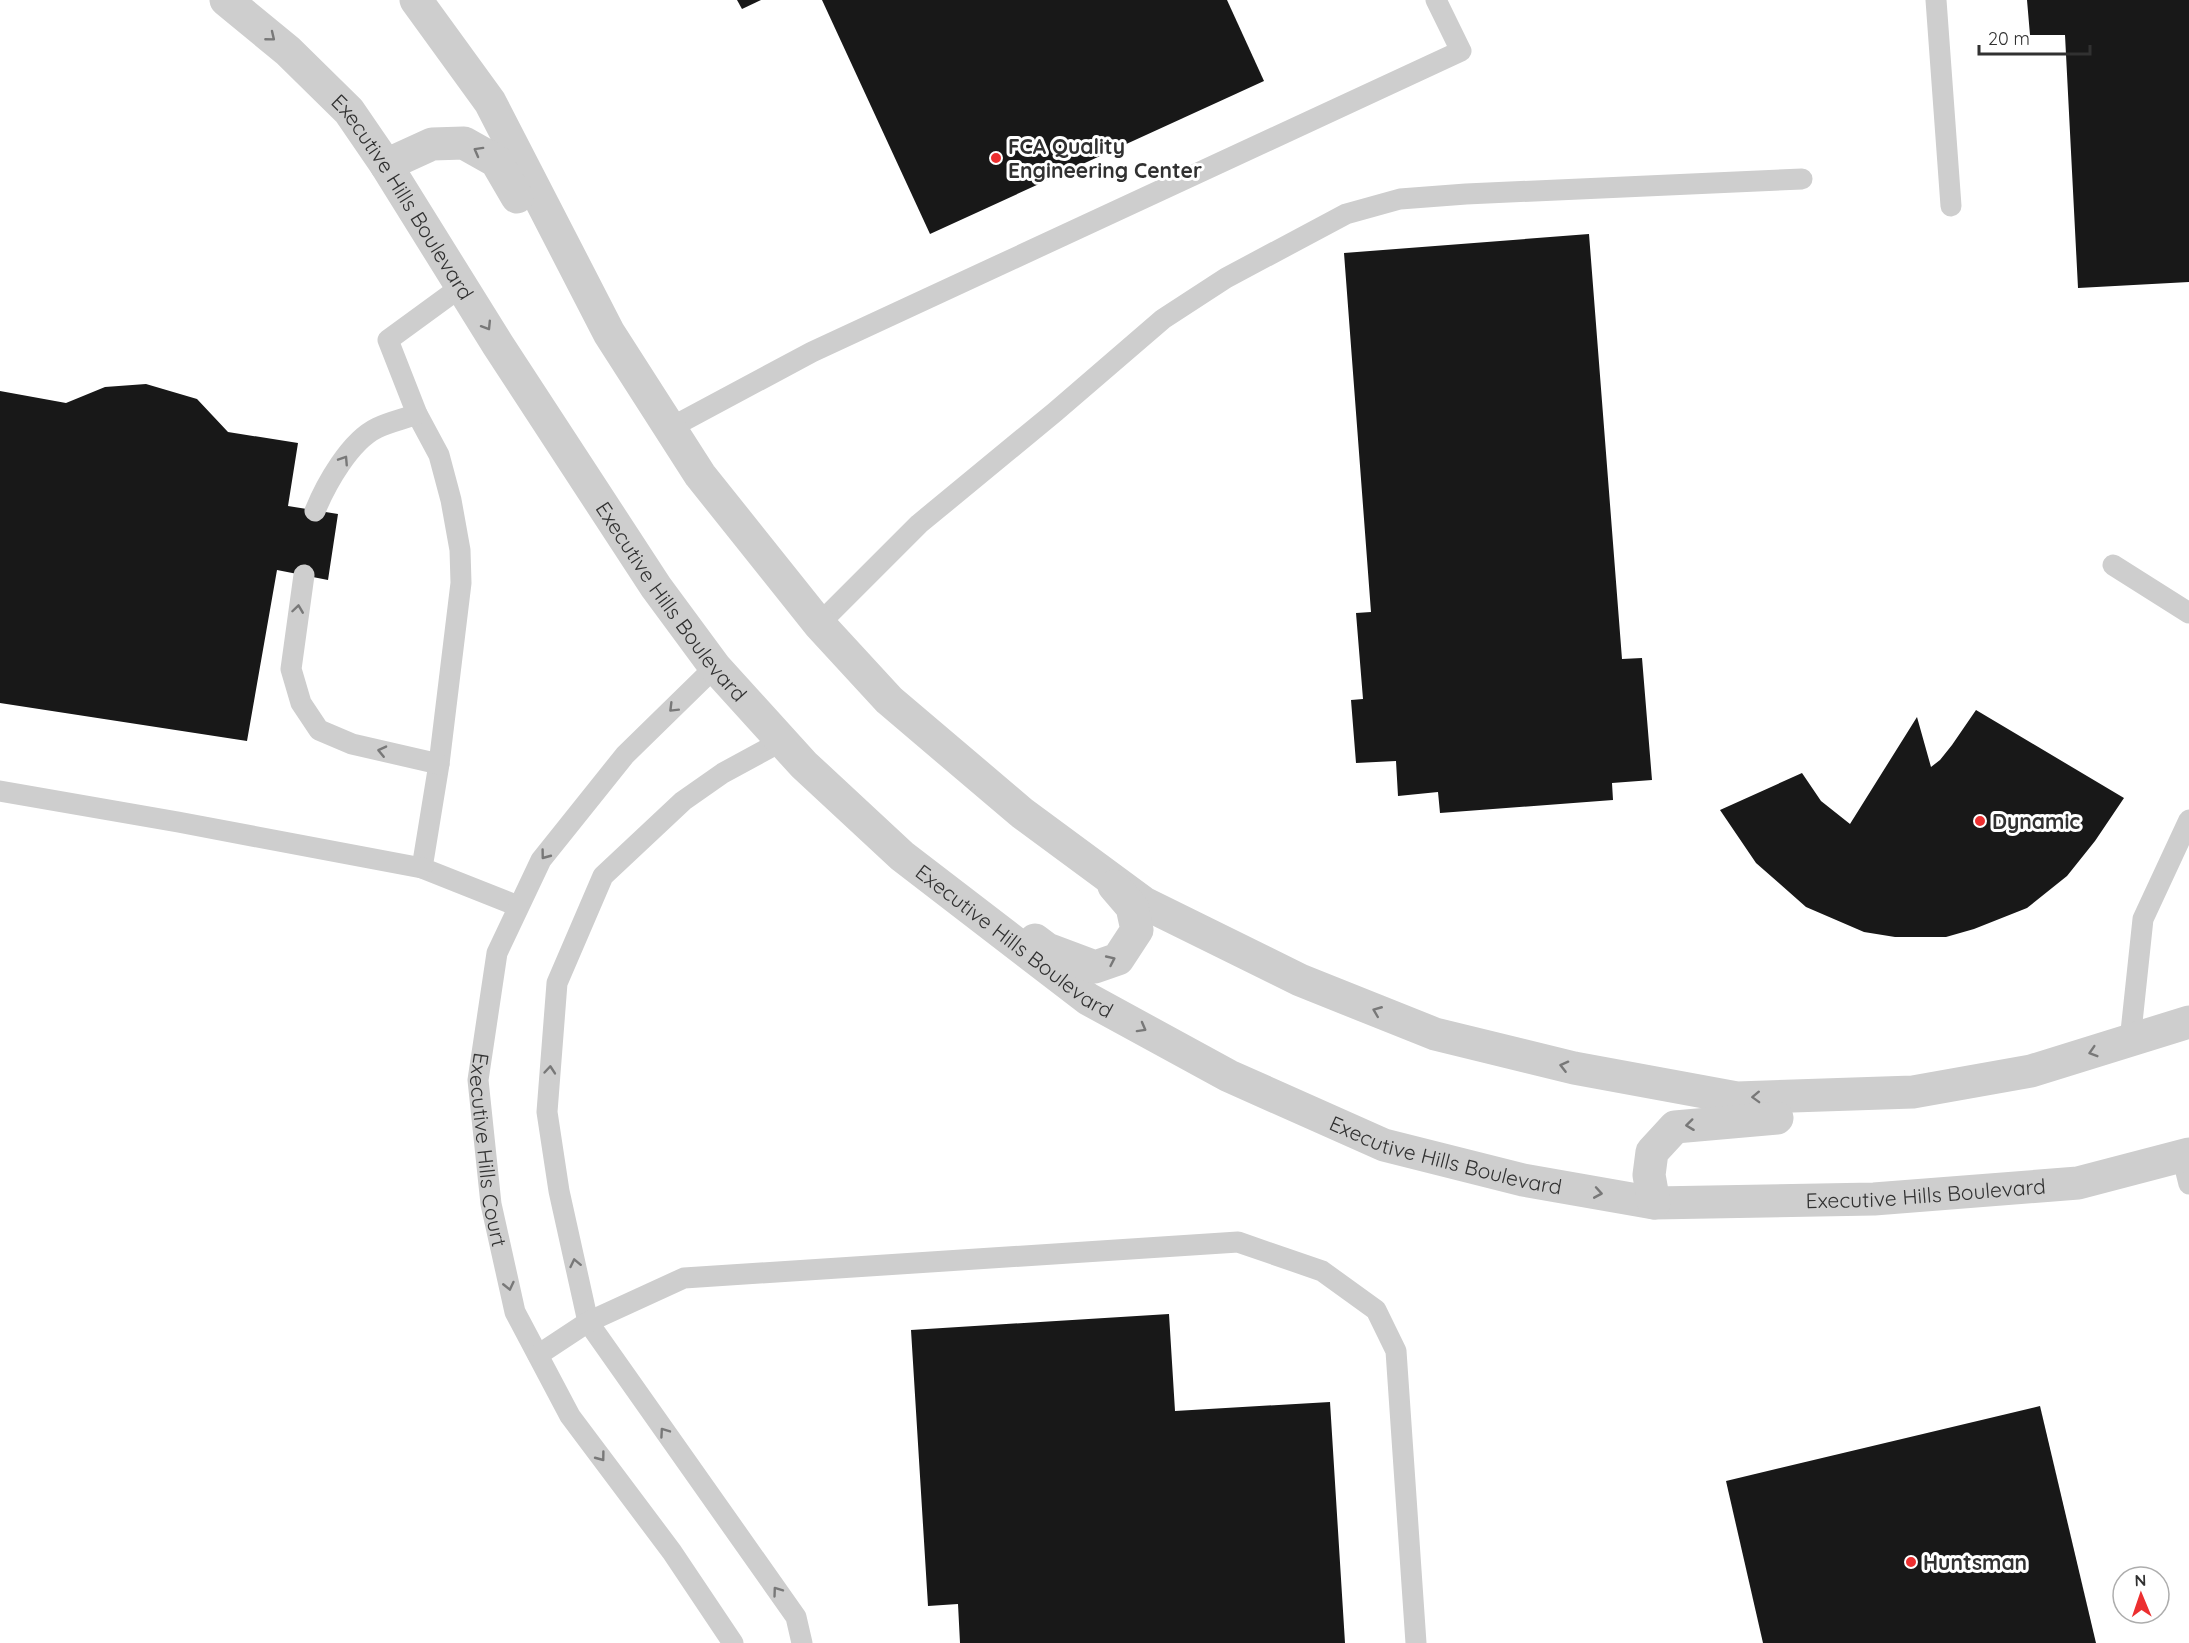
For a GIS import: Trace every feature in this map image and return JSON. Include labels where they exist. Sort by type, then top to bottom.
[{"type":"street","name":"Executive Hills Boulevard","points":[[226,0],[288,51],[349,111],[386,165],[656,587],[715,667],[804,765],[902,856],[1088,999],[1228,1076],[1384,1145],[1523,1180],[1654,1203],[1874,1199],[2078,1184],[2187,1165]]},
{"type":"street","points":[[416,0],[490,102],[609,333]]},
{"type":"street","points":[[386,165],[432,144],[443,143],[464,143],[496,161],[521,203],[609,333],[700,475],[819,624],[889,700],[1022,813],[1144,903],[1289,975],[1435,1034],[1574,1068],[1737,1098],[1913,1092]]},
{"type":"street","points":[[804,765],[925,848],[1002,915],[1047,949],[1095,967],[1118,959],[1137,930],[1132,907],[1099,869]]},
{"type":"street","points":[[1654,1203],[1649,1175],[1652,1152],[1675,1127],[1721,1121],[1828,1114],[1913,1092],[2031,1071],[2189,1022]]},
{"type":"lane","points":[[670,428],[812,352],[1461,51],[1436,0]]},
{"type":"lane","points":[[1936,0],[1951,206]]},
{"type":"lane","points":[[819,624],[919,524],[1163,320],[1226,278],[1346,214],[1400,199],[1802,179]]},
{"type":"lane","points":[[422,868],[439,764],[461,583],[460,550],[451,500],[439,455],[417,414],[388,340],[462,286]]},
{"type":"lane","points":[[315,510],[321,496],[354,444],[375,429],[417,414]]},
{"type":"lane","points":[[2113,565],[2189,613]]},
{"type":"lane","points":[[304,575],[291,669],[301,703],[320,730],[352,744],[439,764]]},
{"type":"lane","name":"Executive Hills Court","points":[[715,667],[625,756],[541,860],[497,953],[478,1080],[491,1204],[515,1312],[570,1416],[672,1552],[733,1643]]},
{"type":"lane","points":[[782,741],[723,772],[683,801],[603,876],[557,983],[547,1112],[559,1191],[588,1322],[796,1617],[802,1643]]},
{"type":"lane","points":[[0,791],[422,868],[518,906]]},
{"type":"lane","points":[[2130,1041],[2143,919],[2189,820]]},
{"type":"lane","points":[[538,1354],[588,1322],[684,1278],[1238,1242],[1322,1271],[1377,1310],[1396,1351],[1416,1643]]},
{"type":"building","points":[[737,0],[761,0],[742,9]]},
{"type":"building","name":"FCA Quality Engineering Center","points":[[822,0],[1227,0],[1264,81],[930,234]]},
{"type":"building","points":[[2027,0],[2189,0],[2189,282],[2078,288],[2065,35],[2030,35]]},
{"type":"building","points":[[1589,234],[1622,659],[1642,658],[1652,780],[1612,783],[1613,800],[1440,813],[1438,792],[1398,796],[1396,761],[1356,763],[1351,700],[1363,699],[1356,613],[1371,612],[1344,253]]},
{"type":"building","points":[[146,384],[197,399],[228,432],[298,443],[288,506],[338,514],[328,580],[277,570],[247,741],[0,703],[0,391],[66,403],[105,387]]},
{"type":"building","name":"Dynamic","points":[[1976,710],[2124,798],[2095,841],[2067,876],[2027,908],[1974,929],[1946,937],[1895,937],[1864,932],[1806,907],[1756,863],[1720,810],[1802,773],[1821,801],[1850,824],[1917,717],[1931,767],[1952,745]]},
{"type":"building","points":[[1169,1314],[1175,1411],[1330,1402],[1345,1643],[960,1643],[958,1604],[928,1606],[911,1330]]},
{"type":"building","name":"Huntsman","points":[[2040,1406],[2096,1643],[1763,1643],[1726,1481]]},
{"type":"place","name":"FCA Quality Engineering Center","points":[[996,158]]},
{"type":"place","name":"Dynamic","points":[[1980,821]]},
{"type":"place","name":"Huntsman","points":[[1911,1562]]}]
